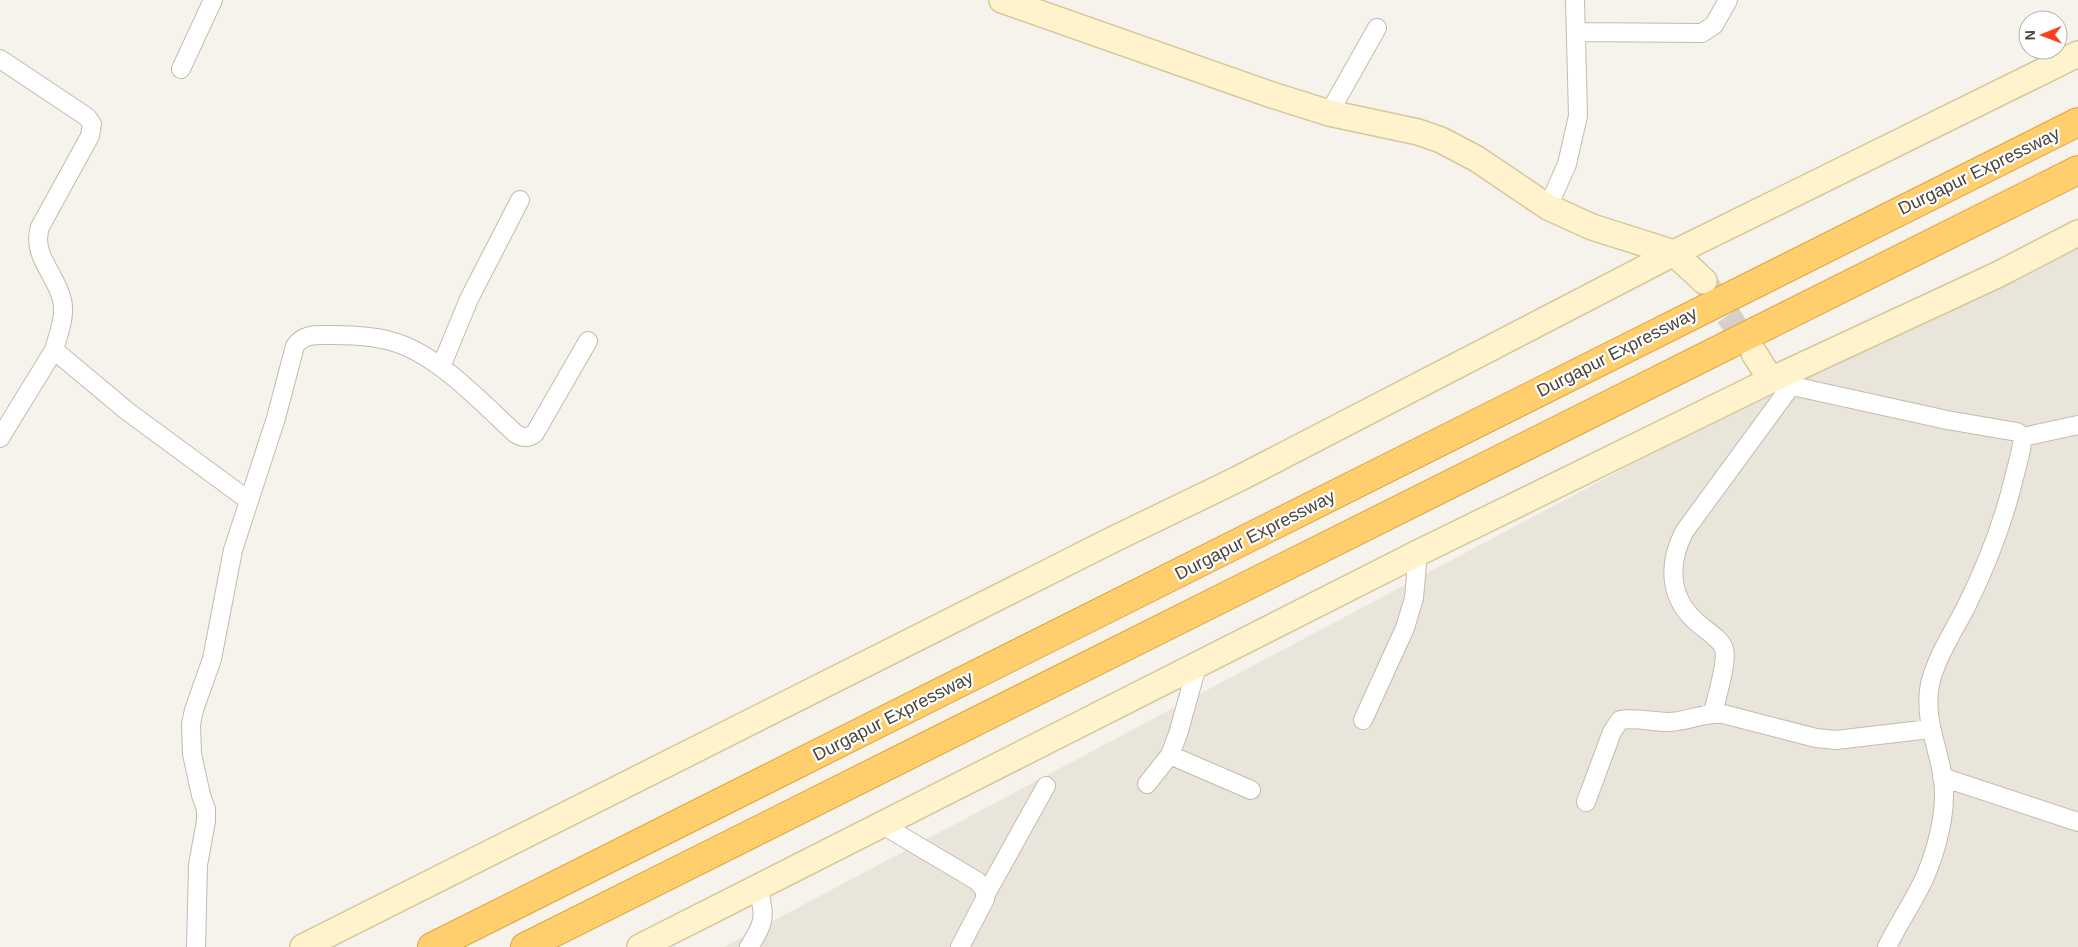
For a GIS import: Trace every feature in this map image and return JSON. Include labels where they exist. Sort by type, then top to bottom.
[{"type":"highway","name":"Durgapur Expressway","points":[[432,947],[2078,122]]},
{"type":"highway","points":[[525,947],[2078,170]]},
{"type":"street","points":[[181,69],[213,0]]},
{"type":"street","points":[[1002,0],[1269,94],[1329,113],[1418,132],[1441,140],[1477,159],[1548,207],[1592,227],[1674,253],[1704,281]]},
{"type":"street","points":[[1548,207],[1567,164],[1578,116],[1575,0]]},
{"type":"street","points":[[1576,32],[1702,33],[1714,25],[1728,0]]},
{"type":"street","points":[[1329,113],[1377,28]]},
{"type":"street","points":[[303,947],[1114,539],[1238,479],[1674,253],[2078,54]]},
{"type":"street","points":[[0,59],[87,117],[92,124],[90,136],[40,227],[37,237],[39,252],[63,301],[60,329],[54,350],[0,438]]},
{"type":"street","points":[[441,367],[469,299],[520,200]]},
{"type":"street","points":[[640,947],[1197,666],[1418,552],[1781,383],[2078,234]]},
{"type":"street","points":[[196,947],[198,865],[206,821],[206,809],[192,754],[191,724],[212,659],[233,550],[276,418],[295,346],[300,339],[307,335],[349,335],[398,343],[441,367],[516,434],[527,437],[535,433],[588,341]]},
{"type":"street","points":[[54,350],[127,411],[248,500]]},
{"type":"street","points":[[1754,353],[1781,383],[1947,420],[2017,432],[2023,437]]},
{"type":"street","points":[[1713,713],[1724,662],[1724,650],[1721,642],[1692,619],[1686,609],[1673,582],[1674,558],[1684,532],[1781,383]]},
{"type":"street","points":[[2023,437],[2078,426]]},
{"type":"street","points":[[1887,947],[1919,889],[1929,863],[1943,813],[1942,777],[1930,729],[1928,708],[1930,684],[1937,664],[1989,559],[2012,487],[2023,437]]},
{"type":"street","points":[[1363,720],[1405,628],[1414,598],[1418,552]]},
{"type":"street","points":[[1147,784],[1170,755],[1178,734],[1197,666]]},
{"type":"street","points":[[1586,802],[1612,732],[1620,720],[1678,722],[1713,713],[1816,738],[1836,740],[1930,729]]},
{"type":"street","points":[[1170,755],[1251,790]]},
{"type":"street","points":[[1942,777],[2078,822]]},
{"type":"street","points":[[960,947],[986,894],[1046,786]]},
{"type":"street","points":[[881,824],[977,881],[986,894]]},
{"type":"street","points":[[749,947],[763,923],[764,912],[758,887]]},
{"type":"shaded area","points":[[2078,227],[2078,947],[724,947]]},
{"type":"tunnel","points":[[1707,285],[1754,353]]}]
